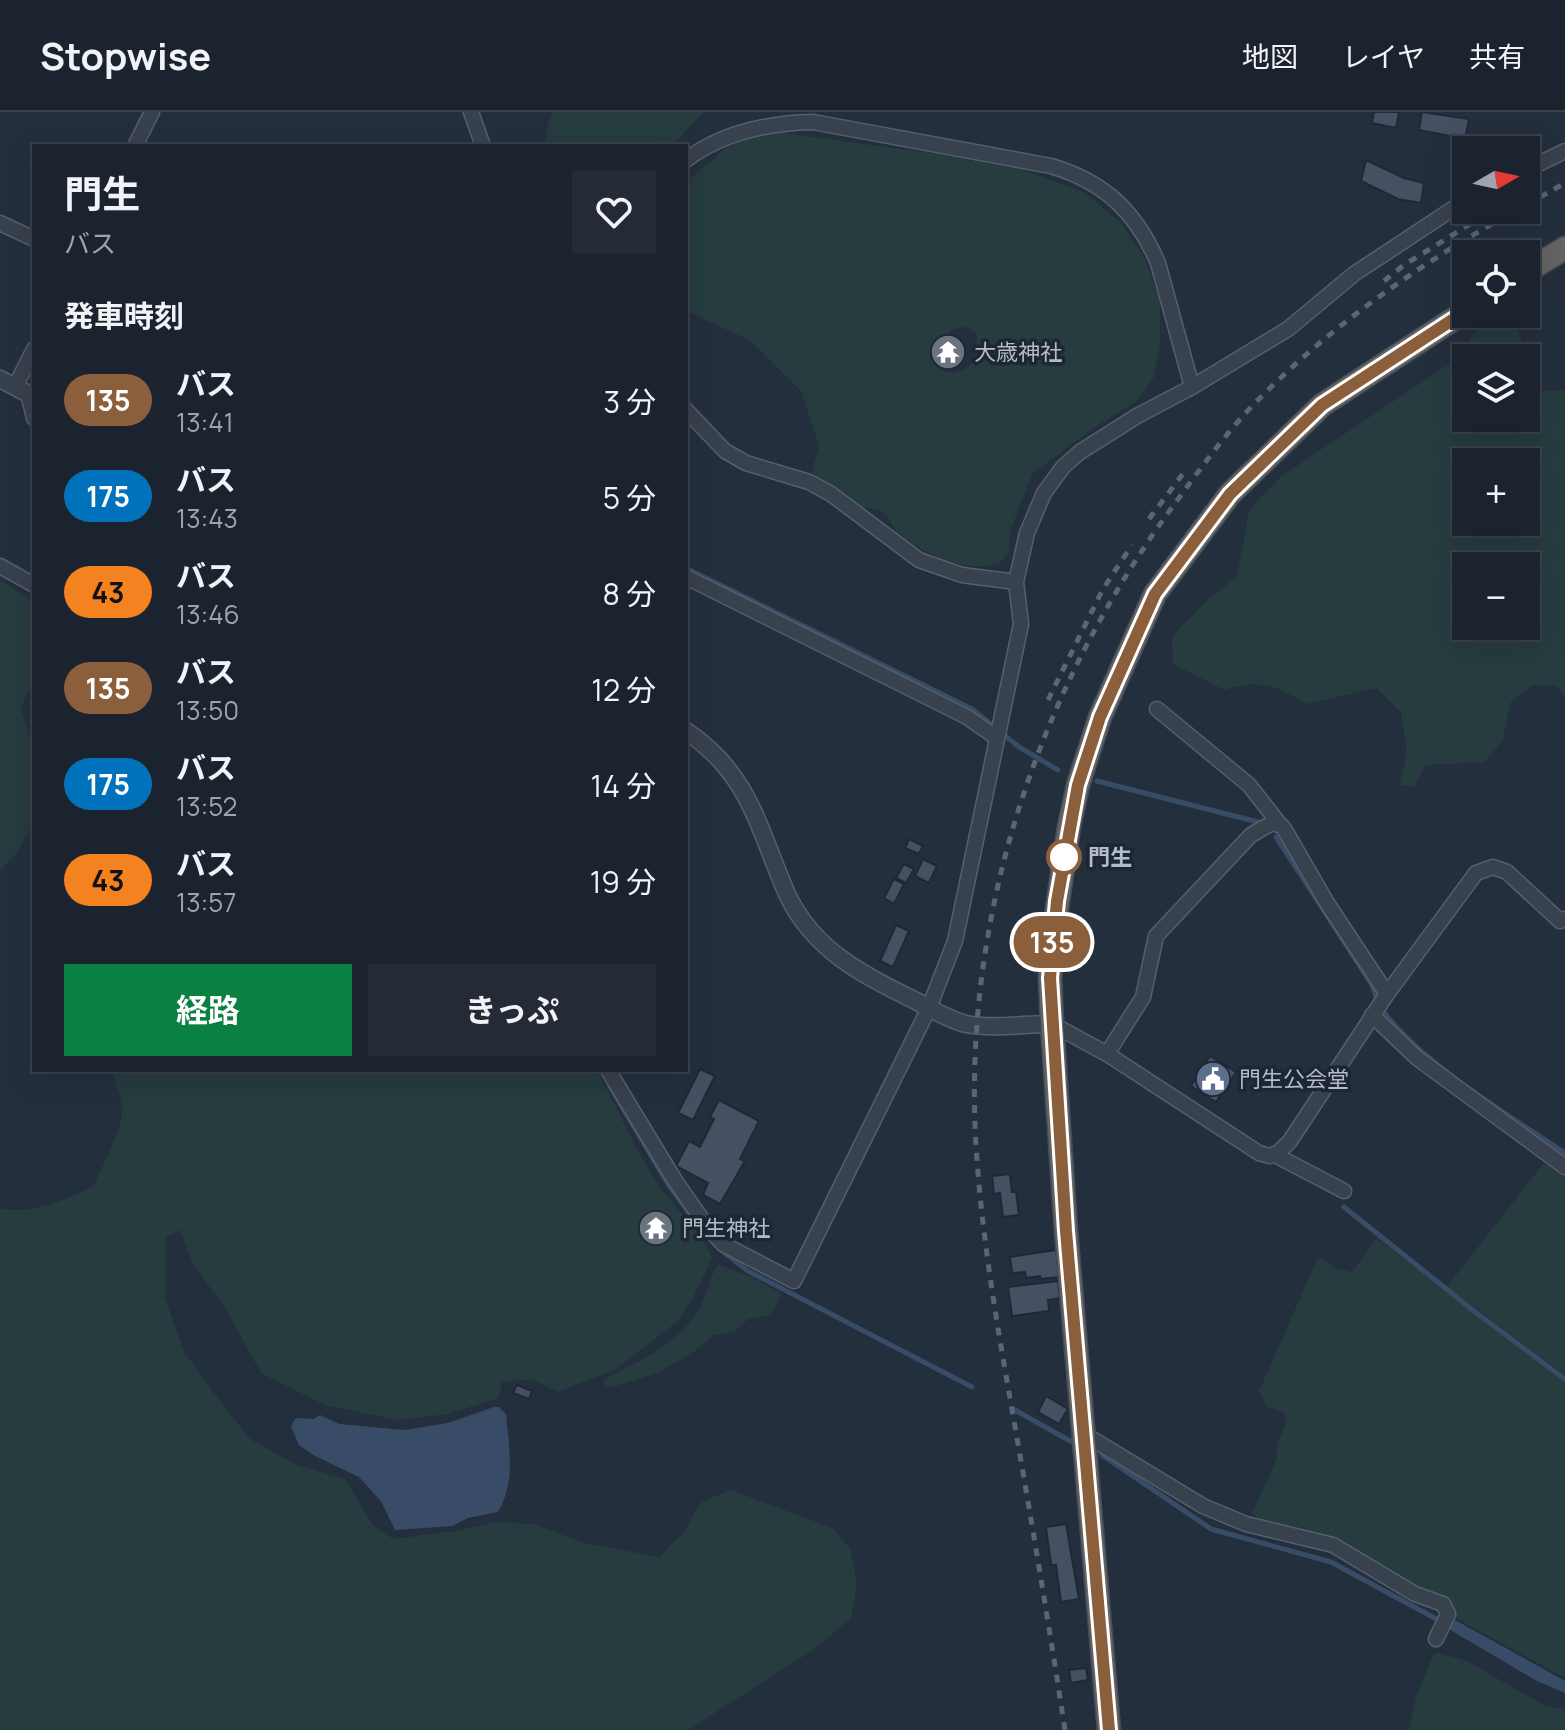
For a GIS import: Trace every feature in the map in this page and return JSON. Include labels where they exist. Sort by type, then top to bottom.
[{"type":"highway","points":[[1540,263],[1565,248]]},
{"type":"highway","points":[[1109,1730],[1066,1231],[1050,978],[1053,935],[1078,785],[1100,717],[1155,594],[1230,494],[1322,405],[1452,320]]},
{"type":"street","points":[[136,144],[152,112]]},
{"type":"street","points":[[471,112],[482,144]]},
{"type":"street","points":[[688,159],[716,142],[753,129],[774,124],[813,122],[1051,166],[1085,177],[1125,210],[1152,248],[1192,387]]},
{"type":"street","points":[[1540,163],[1565,151]]},
{"type":"street","points":[[609,1072],[674,1179],[708,1228],[723,1244],[794,1281],[929,1008],[961,921],[1021,624],[1016,582],[1027,533],[1053,479],[1080,452],[1288,329],[1354,274],[1452,209]]},
{"type":"street","points":[[0,223],[32,238]]},
{"type":"street","points":[[32,354],[19,389],[32,414]]},
{"type":"street","points":[[688,412],[725,451],[746,463],[809,482],[831,494],[919,560],[962,575],[1016,582]]},
{"type":"street","points":[[0,566],[32,584]]},
{"type":"street","points":[[688,578],[998,731]]},
{"type":"street","points":[[1157,709],[1249,785],[1282,826],[1335,915],[1379,1005],[1417,1058],[1565,1167]]},
{"type":"street","points":[[688,733],[724,762],[742,788],[788,896],[811,932],[825,947],[861,974],[967,1024],[1052,1024],[1107,1054],[1259,1153],[1275,1155],[1344,1191]]},
{"type":"street","points":[[1107,1054],[1143,997],[1156,936],[1251,835],[1272,823],[1282,826]]},
{"type":"street","points":[[1275,1155],[1290,1141],[1379,1005],[1476,873],[1493,867],[1507,872],[1560,921],[1565,919]]},
{"type":"street","points":[[1084,1434],[1215,1511],[1246,1524],[1333,1545],[1415,1594],[1443,1604],[1447,1608],[1441,1629]]},
{"type":"green space","points":[[553,112],[704,112],[674,144],[545,144]]},
{"type":"green space","points":[[763,130],[944,155],[1027,171],[1085,193],[1122,224],[1146,261],[1160,302],[1160,345],[1154,377],[1137,401],[1095,427],[1033,473],[1010,531],[1009,552],[999,564],[973,566],[934,556],[900,534],[882,511],[849,505],[826,487],[812,471],[819,447],[802,392],[749,340],[688,313],[688,180],[725,149]],"holes":[[[963,326],[976,333],[977,349],[973,361],[956,372],[939,368],[935,361],[940,341]]]},
{"type":"green space","points":[[1478,328],[1518,328],[1521,344],[1467,344]]},
{"type":"green space","points":[[1452,362],[1452,432],[1540,432],[1540,389],[1565,390],[1565,697],[1557,686],[1532,685],[1510,703],[1503,740],[1485,762],[1425,765],[1414,787],[1400,785],[1407,752],[1401,712],[1377,688],[1306,704],[1286,692],[1267,686],[1248,685],[1224,690],[1173,664],[1172,637],[1204,603],[1237,576],[1249,510],[1283,475]]},
{"type":"green space","points":[[0,580],[32,600],[32,684],[21,709],[32,743],[32,827],[16,854],[0,870]]},
{"type":"green space","points":[[114,1072],[597,1072],[649,1170],[701,1237],[712,1258],[693,1298],[677,1322],[614,1370],[558,1392],[532,1379],[502,1382],[499,1398],[448,1414],[398,1420],[325,1405],[261,1373],[227,1311],[193,1264],[180,1230],[166,1238],[165,1297],[184,1352],[250,1439],[297,1465],[345,1479],[373,1525],[393,1539],[496,1522],[533,1524],[584,1543],[660,1557],[683,1533],[701,1502],[731,1490],[832,1528],[850,1548],[857,1584],[851,1618],[816,1648],[688,1730],[0,1730],[0,1208],[35,1208],[93,1187],[122,1116]]},
{"type":"green space","points":[[1554,1163],[1565,1171],[1565,1375],[1449,1288],[1449,1284],[1543,1164]]},
{"type":"green space","points":[[1377,1238],[1565,1381],[1565,1678],[1457,1619],[1453,1606],[1446,1600],[1415,1588],[1330,1539],[1259,1520],[1252,1513],[1277,1459],[1277,1445],[1287,1420],[1284,1412],[1267,1407],[1259,1391],[1317,1260],[1320,1257],[1336,1268],[1352,1272]]},
{"type":"green space","points":[[718,1265],[750,1276],[782,1294],[774,1310],[767,1316],[748,1319],[735,1331],[713,1335],[695,1351],[657,1373],[607,1387],[603,1382],[610,1376],[654,1353],[678,1335],[698,1311]]},
{"type":"green space","points":[[1437,1653],[1467,1661],[1545,1706],[1565,1709],[1565,1730],[1408,1730],[1416,1697],[1433,1655]]},
{"type":"water","points":[[1383,1007],[1421,1048],[1444,1067],[1565,1150],[1565,1160],[1427,1061],[1379,1014]]},
{"type":"water","points":[[499,1407],[506,1414],[510,1464],[504,1501],[498,1512],[468,1518],[452,1526],[395,1530],[381,1501],[359,1477],[299,1445],[291,1426],[296,1418],[314,1419],[320,1415],[339,1424],[404,1430],[448,1423]]},
{"type":"water","points":[[1455,1620],[1565,1681],[1565,1693],[1537,1681],[1447,1628]]},
{"type":"building","points":[[1374,112],[1399,112],[1396,128],[1372,123]]},
{"type":"building","points":[[1422,112],[1469,119],[1466,136],[1419,130]]},
{"type":"building","points":[[1366,160],[1404,178],[1424,183],[1421,203],[1398,199],[1361,181]]},
{"type":"building","name":"大歳神社","points":[[950,339],[958,343],[947,365],[939,358]]},
{"type":"building","points":[[909,839],[923,846],[919,854],[905,848]]},
{"type":"building","points":[[923,859],[937,866],[929,883],[915,876]]},
{"type":"building","points":[[904,864],[914,869],[906,883],[896,878]]},
{"type":"building","points":[[894,879],[904,884],[894,904],[884,898]]},
{"type":"building","points":[[896,925],[909,931],[893,967],[880,961]]},
{"type":"building","name":"門生公会堂","points":[[1210,1056],[1236,1072],[1216,1102],[1191,1086]]},
{"type":"building","points":[[700,1069],[715,1076],[693,1120],[678,1113]]},
{"type":"building","points":[[719,1100],[759,1121],[740,1159],[745,1161],[720,1204],[703,1195],[708,1183],[676,1166],[689,1141],[700,1147],[714,1119],[710,1117]]},
{"type":"building","points":[[1010,1174],[1019,1215],[1003,1217],[1000,1193],[994,1194],[992,1176]]},
{"type":"building","name":"門生神社","points":[[658,1221],[663,1228],[653,1235],[648,1229]]},
{"type":"building","points":[[1056,1250],[1059,1277],[1026,1278],[1025,1272],[1012,1273],[1010,1257]]},
{"type":"building","points":[[1058,1281],[1060,1298],[1048,1300],[1049,1311],[1012,1316],[1008,1287]]},
{"type":"building","points":[[517,1385],[532,1391],[529,1399],[513,1393]]},
{"type":"building","points":[[1046,1396],[1068,1409],[1059,1424],[1038,1412]]},
{"type":"building","points":[[1066,1524],[1079,1599],[1061,1602],[1056,1565],[1051,1565],[1046,1527]]},
{"type":"building","points":[[1086,1668],[1088,1680],[1071,1683],[1069,1670]]},
{"type":"waterway","points":[[688,569],[972,709],[1019,747],[1058,770]]},
{"type":"waterway","points":[[1097,781],[1258,822]]},
{"type":"waterway","points":[[1276,837],[1372,985],[1378,1003]]},
{"type":"waterway","points":[[609,1085],[668,1184],[700,1228]]},
{"type":"waterway","points":[[1344,1207],[1565,1379]]},
{"type":"waterway","points":[[721,1250],[748,1271],[972,1387]]},
{"type":"waterway","points":[[1013,1409],[1072,1442]]},
{"type":"waterway","points":[[1102,1455],[1211,1529],[1331,1562],[1442,1622]]},
{"type":"railway","points":[[1540,197],[1565,183]]},
{"type":"railway","points":[[1384,281],[1470,224]]},
{"type":"railway","points":[[1065,1730],[992,1292],[976,1145],[975,1059],[982,973],[997,889],[1020,806],[1049,725],[1085,648],[1128,573],[1229,432],[1292,367],[1352,317],[1416,271],[1493,224]]},
{"type":"railway","points":[[1149,519],[1185,471]]},
{"type":"railway","points":[[1048,700],[1103,589],[1132,545]]},
{"type":"bus line","name":"135","points":[[1109,1730],[1066,1231],[1050,978],[1057,901],[1078,785],[1100,717],[1155,594],[1230,494],[1322,405],[1452,320]]},
{"type":"place","name":"大歳神社","points":[[948,352]]},
{"type":"place","name":"門生","points":[[1064,857]]},
{"type":"place","name":"門生公会堂","points":[[1213,1079]]},
{"type":"place","name":"門生神社","points":[[656,1228]]}]
